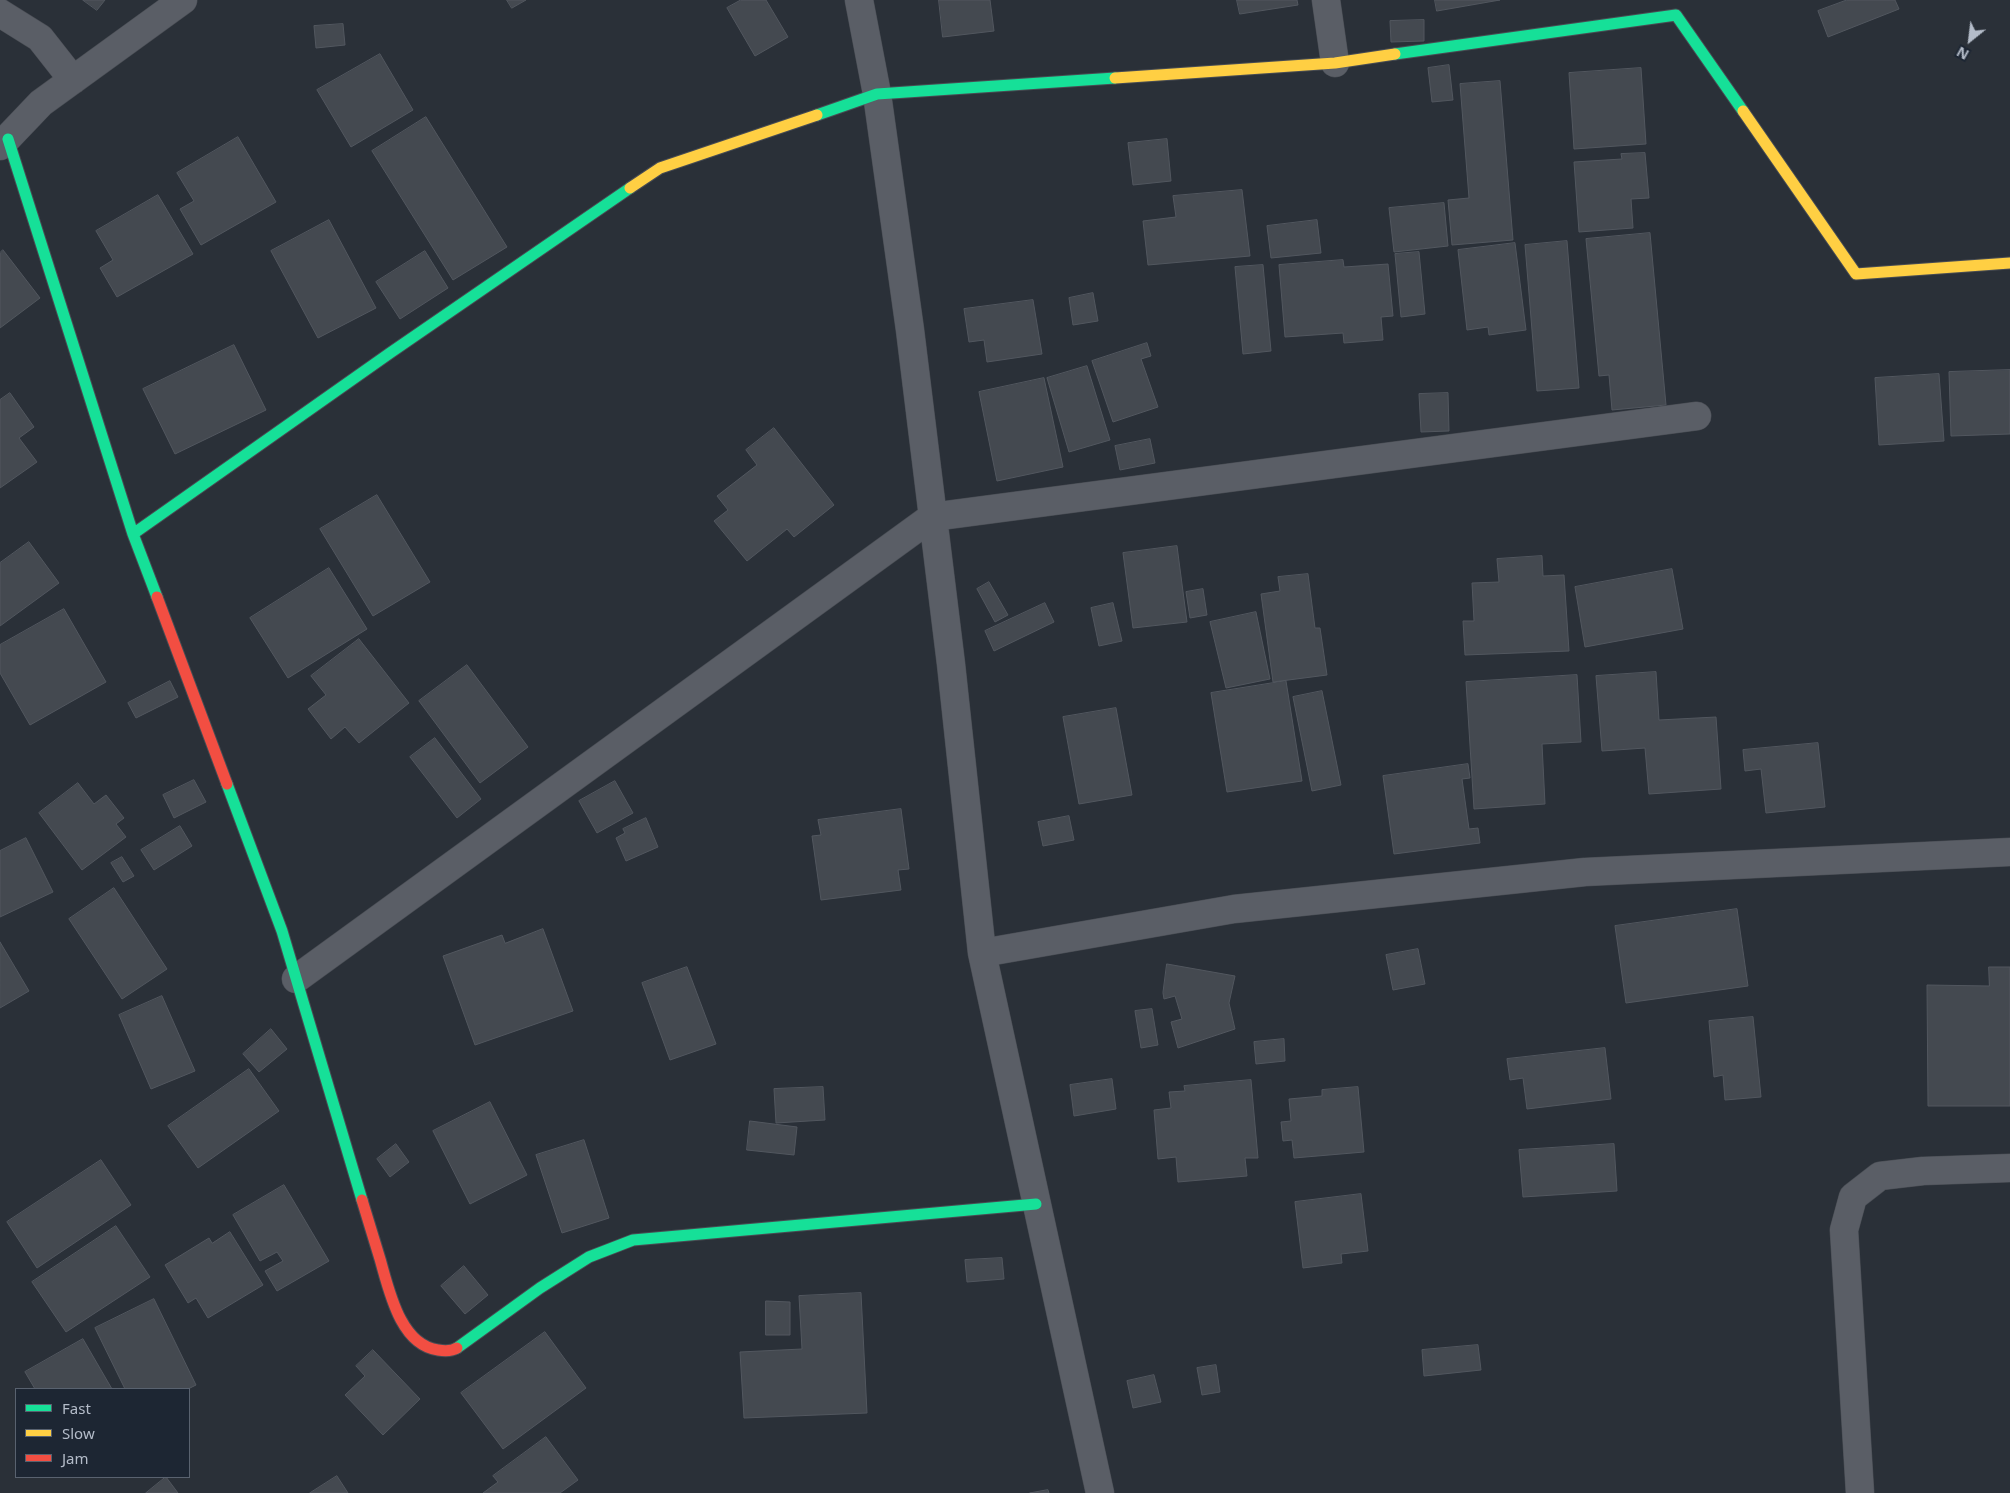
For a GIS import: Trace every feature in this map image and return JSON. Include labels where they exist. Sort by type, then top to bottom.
[{"type":"street","points":[[183,0],[41,103],[4,143],[134,534],[282,931],[394,1307],[413,1340],[438,1352],[454,1350],[540,1288],[589,1257],[633,1240],[1036,1204]]},
{"type":"street","points":[[859,0],[877,94],[908,320],[951,664],[982,953],[1100,1493]]},
{"type":"street","points":[[1326,0],[1335,63]]},
{"type":"street","points":[[0,13],[40,38],[73,80]]},
{"type":"street","points":[[134,534],[390,352],[660,168],[877,94],[1335,63],[1676,15],[1856,274],[2010,263]]},
{"type":"street","points":[[296,979],[932,518],[1697,416]]},
{"type":"street","points":[[982,953],[1234,909],[1585,872],[2010,852]]},
{"type":"street","points":[[1860,1493],[1844,1230],[1853,1197],[1880,1176],[1923,1171],[2010,1168]]},
{"type":"building","points":[[83,0],[105,0],[97,10]]},
{"type":"building","points":[[507,0],[526,0],[512,8]]},
{"type":"building","points":[[741,0],[766,0],[788,37],[755,56],[727,8]]},
{"type":"building","points":[[939,0],[990,0],[994,31],[943,37]]},
{"type":"building","points":[[1237,0],[1297,0],[1298,5],[1240,14]]},
{"type":"building","points":[[1435,0],[1500,0],[1437,11]]},
{"type":"building","points":[[1847,0],[1895,0],[1899,9],[1828,37],[1818,11]]},
{"type":"building","points":[[1424,20],[1424,41],[1391,42],[1390,21]]},
{"type":"building","points":[[343,24],[345,45],[316,48],[314,26]]},
{"type":"building","points":[[380,54],[413,110],[351,147],[317,90]]},
{"type":"building","points":[[1449,65],[1453,100],[1432,102],[1428,68]]},
{"type":"building","points":[[1641,68],[1646,144],[1574,149],[1569,73]]},
{"type":"building","points":[[1500,81],[1513,240],[1452,245],[1448,200],[1469,198],[1460,84]]},
{"type":"building","points":[[426,117],[507,247],[453,280],[372,151]]},
{"type":"building","points":[[238,137],[276,202],[201,245],[180,209],[194,201],[177,173]]},
{"type":"building","points":[[1167,139],[1171,181],[1133,185],[1128,143]]},
{"type":"building","points":[[1645,153],[1649,198],[1631,199],[1633,228],[1579,232],[1574,162],[1622,159],[1621,154]]},
{"type":"building","points":[[1242,190],[1250,256],[1148,265],[1143,221],[1176,217],[1173,196]]},
{"type":"building","points":[[158,195],[193,254],[117,297],[100,268],[113,260],[96,231]]},
{"type":"building","points":[[1444,203],[1448,246],[1394,252],[1389,208]]},
{"type":"building","points":[[329,220],[376,308],[318,338],[271,251]]},
{"type":"building","points":[[1317,220],[1321,253],[1271,258],[1267,226]]},
{"type":"building","points":[[1650,233],[1666,405],[1612,410],[1609,375],[1599,376],[1586,239]]},
{"type":"building","points":[[1567,241],[1579,388],[1537,391],[1525,245]]},
{"type":"building","points":[[1515,243],[1526,330],[1489,335],[1488,327],[1467,330],[1458,250]]},
{"type":"building","points":[[3,250],[40,298],[0,328],[0,253]]},
{"type":"building","points":[[425,251],[448,288],[400,319],[376,282]]},
{"type":"building","points":[[1419,252],[1425,314],[1401,317],[1395,254]]},
{"type":"building","points":[[1343,260],[1344,267],[1388,264],[1393,316],[1381,317],[1383,340],[1344,343],[1343,333],[1285,337],[1279,265]]},
{"type":"building","points":[[1263,265],[1271,351],[1243,354],[1235,267]]},
{"type":"building","points":[[1093,293],[1098,321],[1073,325],[1069,298]]},
{"type":"building","points":[[1033,300],[1042,354],[987,362],[984,340],[969,342],[964,309]]},
{"type":"building","points":[[1147,343],[1151,356],[1141,359],[1158,407],[1113,422],[1092,361]]},
{"type":"building","points":[[234,345],[266,410],[175,454],[143,389]]},
{"type":"building","points":[[1087,366],[1110,440],[1069,452],[1047,378]]},
{"type":"building","points":[[2010,370],[2010,434],[1951,436],[1949,372]]},
{"type":"building","points":[[1939,374],[1944,441],[1879,445],[1875,378]]},
{"type":"building","points":[[1044,378],[1063,467],[997,481],[979,392]]},
{"type":"building","points":[[10,393],[34,427],[19,438],[37,462],[0,488],[0,400]]},
{"type":"building","points":[[1448,393],[1449,431],[1421,432],[1419,394]]},
{"type":"building","points":[[774,428],[834,505],[794,537],[787,529],[747,561],[714,521],[728,510],[717,496],[757,465],[746,450]]},
{"type":"building","points":[[1150,439],[1155,463],[1120,470],[1115,446]]},
{"type":"building","points":[[377,495],[430,582],[373,616],[320,529]]},
{"type":"building","points":[[29,542],[59,583],[0,626],[0,563]]},
{"type":"building","points":[[1177,546],[1187,622],[1133,628],[1123,553]]},
{"type":"building","points":[[1542,556],[1543,576],[1564,575],[1569,651],[1465,655],[1463,621],[1474,621],[1472,583],[1499,582],[1497,559]]},
{"type":"building","points":[[329,568],[367,629],[288,678],[250,618]]},
{"type":"building","points":[[1672,569],[1683,629],[1585,647],[1575,587]]},
{"type":"building","points":[[1308,574],[1315,628],[1320,628],[1327,675],[1273,682],[1261,594],[1280,591],[1278,577]]},
{"type":"building","points":[[989,582],[1008,615],[995,622],[977,589]]},
{"type":"building","points":[[1203,589],[1207,615],[1190,618],[1186,592]]},
{"type":"building","points":[[1045,603],[1054,622],[994,651],[985,631]]},
{"type":"building","points":[[1113,603],[1122,641],[1099,646],[1091,608]]},
{"type":"building","points":[[64,609],[106,682],[30,725],[0,673],[0,645]]},
{"type":"building","points":[[1256,612],[1270,679],[1226,688],[1210,622]]},
{"type":"building","points":[[359,639],[409,703],[359,743],[345,727],[331,739],[308,709],[326,695],[311,676]]},
{"type":"building","points":[[467,665],[528,747],[480,783],[419,701]]},
{"type":"building","points":[[1656,672],[1659,720],[1716,717],[1721,789],[1649,794],[1645,748],[1602,751],[1596,676]]},
{"type":"building","points":[[1577,675],[1581,742],[1542,744],[1545,804],[1474,809],[1466,682]]},
{"type":"building","points":[[170,681],[178,697],[136,718],[128,703]]},
{"type":"building","points":[[1286,681],[1302,781],[1227,792],[1211,693]]},
{"type":"building","points":[[1322,691],[1341,785],[1312,791],[1293,697]]},
{"type":"building","points":[[1116,708],[1132,795],[1079,804],[1063,717]]},
{"type":"building","points":[[435,738],[481,799],[457,818],[410,757]]},
{"type":"building","points":[[1818,743],[1825,807],[1766,813],[1761,769],[1745,771],[1743,750]]},
{"type":"building","points":[[1468,764],[1470,778],[1462,779],[1469,829],[1478,828],[1480,843],[1394,854],[1383,776]]},
{"type":"building","points":[[194,780],[206,802],[174,818],[163,795]]},
{"type":"building","points":[[615,781],[633,813],[597,833],[579,801]]},
{"type":"building","points":[[78,783],[94,804],[106,795],[124,818],[116,824],[126,837],[82,870],[39,813]]},
{"type":"building","points":[[901,809],[909,869],[898,870],[901,890],[821,900],[812,836],[821,835],[818,820]]},
{"type":"building","points":[[1069,816],[1074,840],[1043,846],[1038,822]]},
{"type":"building","points":[[646,818],[658,847],[626,861],[616,838],[625,833],[623,829]]},
{"type":"building","points":[[180,826],[192,846],[154,870],[141,850]]},
{"type":"building","points":[[26,838],[53,892],[0,917],[0,851]]},
{"type":"building","points":[[122,857],[134,876],[123,882],[111,863]]},
{"type":"building","points":[[114,888],[167,969],[122,999],[69,919]]},
{"type":"building","points":[[1737,909],[1748,986],[1626,1003],[1615,926]]},
{"type":"building","points":[[543,929],[573,1011],[475,1045],[443,956],[502,935],[505,943]]},
{"type":"building","points":[[0,942],[29,991],[0,1008]]},
{"type":"building","points":[[1418,949],[1425,984],[1393,990],[1386,955]]},
{"type":"building","points":[[1167,964],[1235,976],[1229,1003],[1235,1029],[1178,1048],[1171,1022],[1182,1019],[1175,996],[1164,999],[1163,993]]},
{"type":"building","points":[[687,967],[716,1044],[670,1060],[642,983]]},
{"type":"building","points":[[1989,967],[2010,967],[2010,1106],[1928,1106],[1927,985],[1989,986]]},
{"type":"building","points":[[162,996],[195,1071],[151,1089],[119,1015]]},
{"type":"building","points":[[1152,1009],[1158,1045],[1141,1048],[1135,1011]]},
{"type":"building","points":[[1753,1017],[1761,1097],[1725,1100],[1723,1075],[1714,1077],[1709,1021]]},
{"type":"building","points":[[271,1029],[287,1049],[259,1072],[243,1054]]},
{"type":"building","points":[[1284,1039],[1285,1061],[1256,1064],[1254,1042]]},
{"type":"building","points":[[1605,1048],[1611,1099],[1527,1109],[1523,1078],[1510,1080],[1507,1059]]},
{"type":"building","points":[[249,1069],[279,1111],[198,1168],[168,1126]]},
{"type":"building","points":[[1112,1079],[1116,1109],[1074,1116],[1070,1085]]},
{"type":"building","points":[[1251,1080],[1258,1158],[1245,1158],[1247,1176],[1178,1182],[1176,1157],[1158,1159],[1154,1110],[1171,1108],[1169,1092],[1185,1091],[1184,1086]]},
{"type":"building","points":[[823,1087],[825,1120],[776,1123],[774,1089]]},
{"type":"building","points":[[1358,1087],[1364,1152],[1294,1158],[1292,1140],[1283,1141],[1281,1122],[1291,1121],[1289,1099],[1322,1096],[1322,1090]]},
{"type":"building","points":[[490,1102],[527,1175],[470,1204],[433,1131]]},
{"type":"building","points":[[750,1121],[797,1127],[794,1155],[747,1150]]},
{"type":"building","points":[[584,1140],[609,1218],[562,1233],[536,1155]]},
{"type":"building","points":[[396,1144],[409,1162],[390,1177],[377,1159]]},
{"type":"building","points":[[1614,1144],[1617,1191],[1523,1197],[1519,1150]]},
{"type":"building","points":[[101,1160],[131,1205],[37,1268],[7,1222]]},
{"type":"building","points":[[284,1185],[329,1261],[277,1291],[265,1271],[283,1261],[277,1252],[260,1261],[233,1215]]},
{"type":"building","points":[[1361,1194],[1368,1251],[1341,1254],[1342,1263],[1303,1268],[1295,1202]]},
{"type":"building","points":[[116,1226],[150,1277],[66,1332],[32,1282]]},
{"type":"building","points":[[230,1232],[263,1285],[208,1318],[196,1298],[188,1303],[165,1265],[209,1238],[212,1243]]},
{"type":"building","points":[[1002,1258],[1004,1279],[967,1282],[965,1260]]},
{"type":"building","points":[[464,1266],[488,1295],[465,1314],[441,1286]]},
{"type":"building","points":[[861,1293],[867,1413],[744,1418],[740,1352],[802,1349],[799,1296]]},
{"type":"building","points":[[154,1299],[196,1385],[190,1388],[125,1388],[95,1328]]},
{"type":"building","points":[[766,1301],[790,1302],[790,1335],[766,1335]]},
{"type":"building","points":[[545,1332],[586,1388],[503,1449],[461,1393]]},
{"type":"building","points":[[83,1339],[111,1388],[34,1388],[25,1372]]},
{"type":"building","points":[[1478,1345],[1481,1370],[1424,1376],[1422,1350]]},
{"type":"building","points":[[373,1350],[420,1399],[383,1435],[345,1395],[365,1376],[356,1366]]},
{"type":"building","points":[[1216,1365],[1220,1392],[1202,1395],[1197,1368]]},
{"type":"building","points":[[1154,1375],[1161,1402],[1133,1408],[1127,1381]]},
{"type":"building","points":[[546,1437],[578,1480],[560,1493],[483,1493],[498,1482],[493,1476]]},
{"type":"building","points":[[337,1476],[348,1493],[310,1493]]},
{"type":"building","points":[[167,1478],[178,1493],[146,1493]]},
{"type":"building","points":[[1048,1490],[1049,1493],[1030,1493]]},
{"type":"traffic: fast","points":[[1395,54],[1676,15],[1743,111]]},
{"type":"traffic: fast","points":[[817,115],[877,94],[1115,78]]},
{"type":"traffic: fast","points":[[8,139],[133,534],[157,597]]},
{"type":"traffic: fast","points":[[133,534],[390,353],[630,188]]},
{"type":"traffic: fast","points":[[227,784],[282,931],[362,1200]]},
{"type":"traffic: fast","points":[[457,1348],[540,1288],[589,1257],[633,1240],[1036,1204]]},
{"type":"traffic: slow","points":[[1115,78],[1335,63],[1395,54]]},
{"type":"traffic: slow","points":[[1743,111],[1856,274],[2010,263]]},
{"type":"traffic: slow","points":[[630,188],[660,168],[817,115]]},
{"type":"traffic: jam","points":[[157,597],[227,784]]},
{"type":"traffic: jam","points":[[362,1200],[392,1300],[405,1327],[414,1338],[425,1346],[443,1351],[457,1348]]}]
